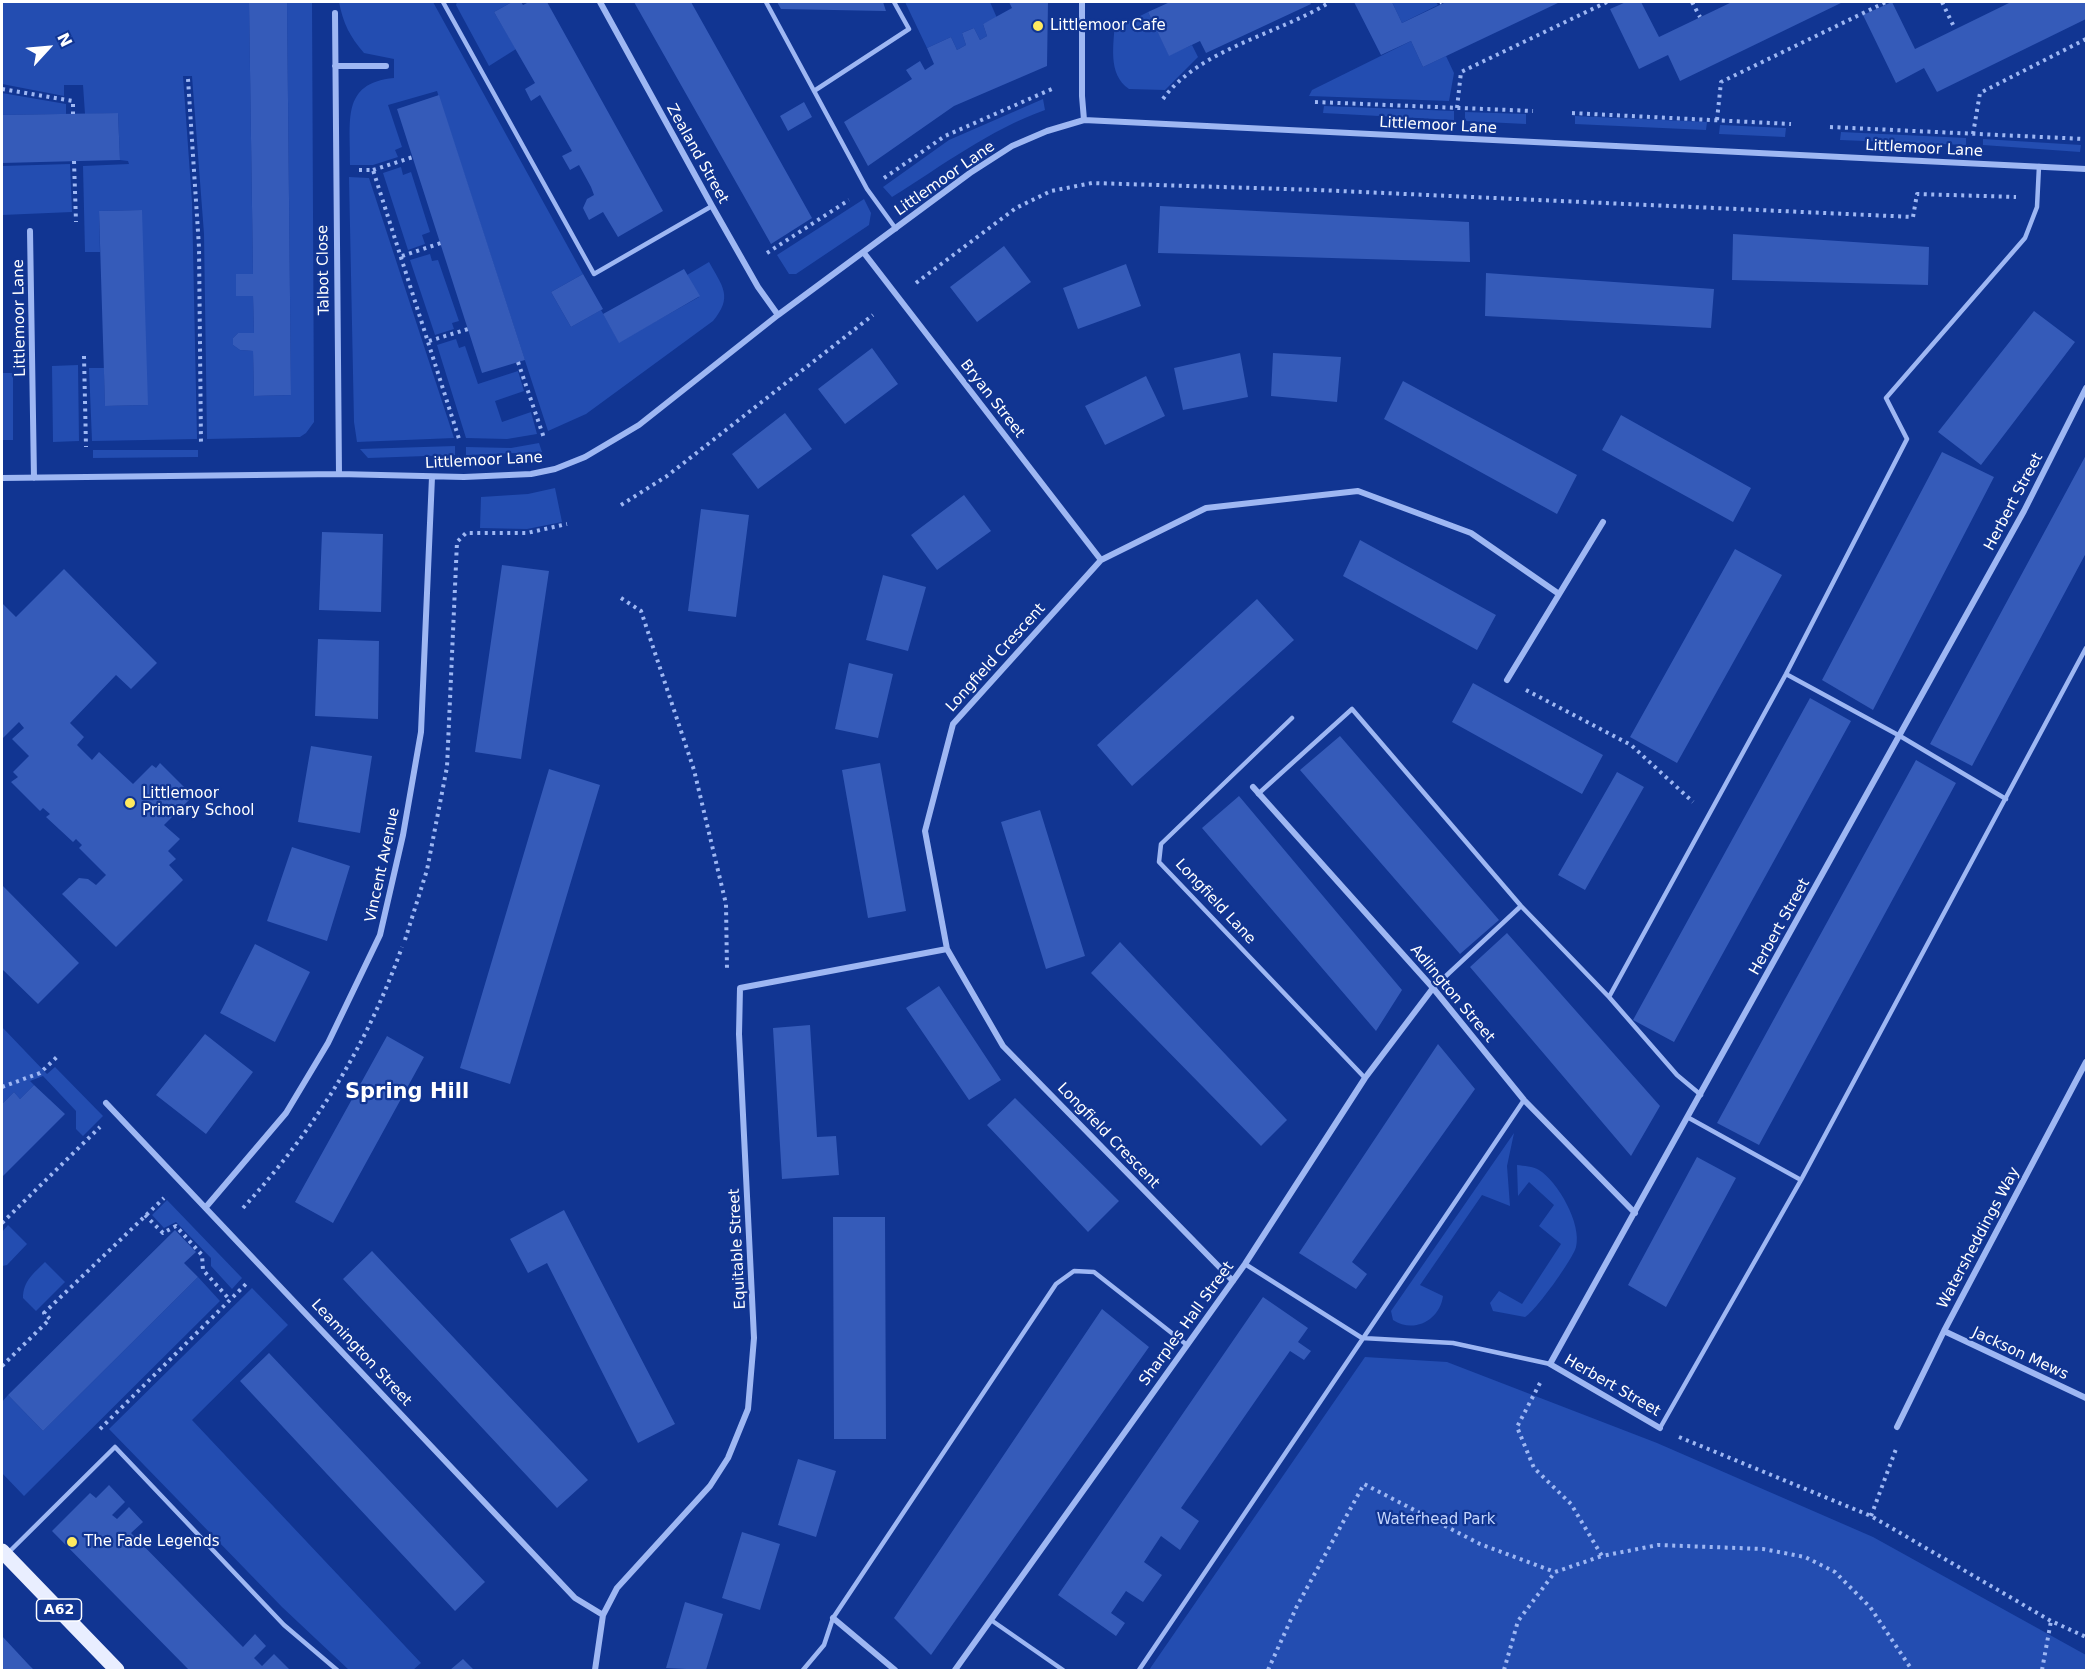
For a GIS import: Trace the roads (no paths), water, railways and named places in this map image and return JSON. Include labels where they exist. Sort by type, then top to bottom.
[{"type":"main road","name":"A62","points":[[4,1553],[117,1671]]},
{"type":"street","name":"Zealand Street","points":[[600,2],[758,287],[778,315]]},
{"type":"street","points":[[1082,2],[1084,120]]},
{"type":"street","name":"Talbot Close","points":[[335,13],[339,474]]},
{"type":"street","points":[[335,66],[386,66]]},
{"type":"street","name":"Littlemoor Lane","points":[[2,478],[339,474],[432,477],[531,474],[555,469],[585,457],[639,425],[778,315],[970,173],[1012,147],[1047,131],[1084,120],[2086,169]]},
{"type":"street","name":"Littlemoor Lane","points":[[30,231],[34,478]]},
{"type":"street","name":"Bryan Street","points":[[864,252],[1101,560]]},
{"type":"street","name":"Herbert Street","points":[[1660,1428],[1550,1364],[1689,1118],[2024,511],[2086,388]]},
{"type":"street","name":"Vincent Avenue","points":[[206,1207],[286,1113],[328,1043],[380,935],[403,835],[421,732],[432,477]]},
{"type":"street","name":"Longfield Crescent","points":[[1233,1281],[1003,1046],[947,949],[925,831],[953,724],[1101,560],[1206,507],[1358,491],[1471,534],[1559,594]]},
{"type":"street","points":[[1507,680],[1603,522]]},
{"type":"street","name":"Adlington Street","points":[[1253,787],[1433,988],[1524,1100],[1635,1213]]},
{"type":"street","name":"Equitable Street","points":[[595,1671],[603,1615],[616,1588],[710,1486],[728,1458],[748,1409],[754,1338],[739,1034],[740,988],[947,949]]},
{"type":"street","name":"Sharples Hall Street","points":[[954,1671],[1245,1264],[1365,1078],[1433,988]]},
{"type":"street","name":"Watersheddings Way","points":[[1897,1427],[1944,1331],[2086,1062]]},
{"type":"street","name":"Leamington Street","points":[[106,1103],[264,1267],[575,1598],[603,1615]]},
{"type":"street","name":"Jackson Mews","points":[[1944,1331],[2086,1398]]},
{"type":"street","points":[[833,1618],[895,1671]]},
{"type":"lane","points":[[443,2],[594,274],[712,206]]},
{"type":"lane","points":[[766,2],[867,189],[896,229]]},
{"type":"lane","points":[[814,92],[909,29],[894,2]]},
{"type":"lane","points":[[1609,997],[1786,674],[1907,439],[1886,399],[2025,238],[2037,207],[2039,166]]},
{"type":"lane","points":[[1660,1428],[1801,1180],[2086,648]]},
{"type":"lane","points":[[1786,674],[1900,736],[2006,799]]},
{"type":"lane","points":[[1258,794],[1352,709],[1521,906],[1609,997],[1677,1075],[1701,1095]]},
{"type":"lane","name":"Longfield Lane","points":[[1292,718],[1161,844],[1160,862],[1365,1078]]},
{"type":"lane","points":[[1433,988],[1521,906]]},
{"type":"lane","points":[[1139,1671],[1524,1100]]},
{"type":"lane","points":[[1689,1118],[1801,1180]]},
{"type":"lane","points":[[1245,1264],[1362,1338],[1453,1343],[1550,1364]]},
{"type":"lane","points":[[803,1671],[824,1645],[833,1618],[1056,1284],[1074,1271],[1094,1272],[1187,1345]]},
{"type":"lane","points":[[4,1553],[115,1447],[284,1625],[337,1671]]},
{"type":"lane","points":[[991,1620],[1063,1671]]},
{"type":"place","name":"Littlemoor Cafe","points":[[1038,26]]},
{"type":"place","name":"Littlemoor Primary School","points":[[130,803]]},
{"type":"place","name":"The Fade Legends","points":[[72,1542]]},
{"type":"district","name":"Spring Hill","points":[[407,1093]]},
{"type":"park label","name":"Waterhead Park","points":[[1436,1520]]}]
